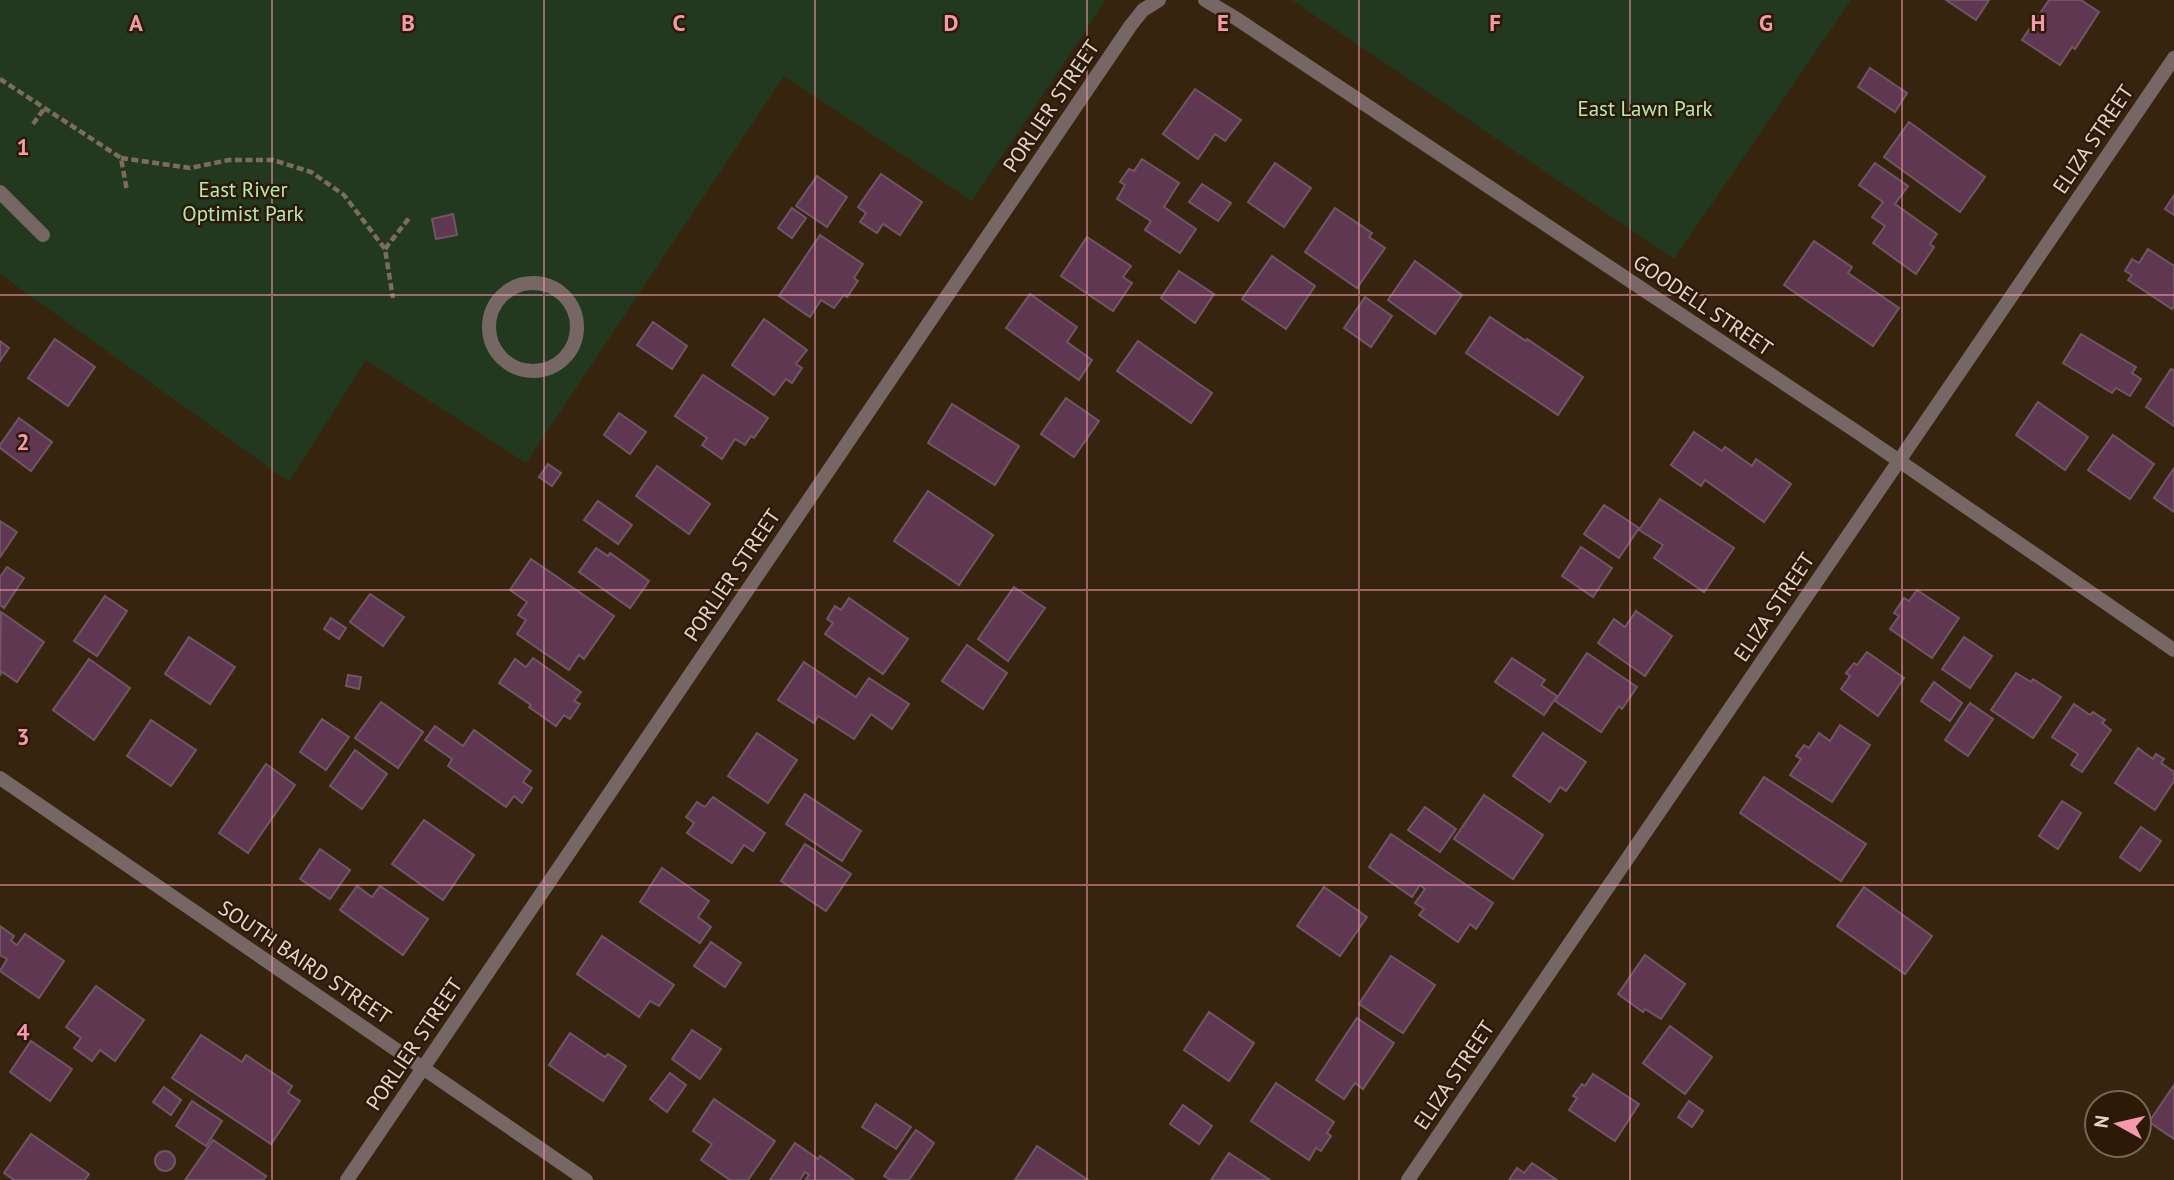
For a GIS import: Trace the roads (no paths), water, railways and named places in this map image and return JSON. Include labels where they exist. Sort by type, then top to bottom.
[{"type":"street","name":"PORLIER STREET","points":[[347,1180],[1131,26],[1143,10],[1159,0]]},
{"type":"street","name":"GOODELL STREET","points":[[1205,0],[1899,461],[2174,650]]},
{"type":"street","name":"ELIZA STREET","points":[[1408,1180],[2174,58]]},
{"type":"street","points":[[0,192],[43,235]]},
{"type":"street","points":[[521,285],[548,285],[569,301],[576,315],[577,330],[573,345],[565,358],[552,367],[538,371],[523,370],[509,364],[498,353],[491,339],[489,326],[498,300],[521,285]]},
{"type":"street","name":"SOUTH BAIRD STREET","points":[[0,778],[586,1180]]},
{"type":"park label","name":"East Lawn Park","points":[[1645,108]]},
{"type":"park label","name":"East River Optimist Park","points":[[243,201]]}]
